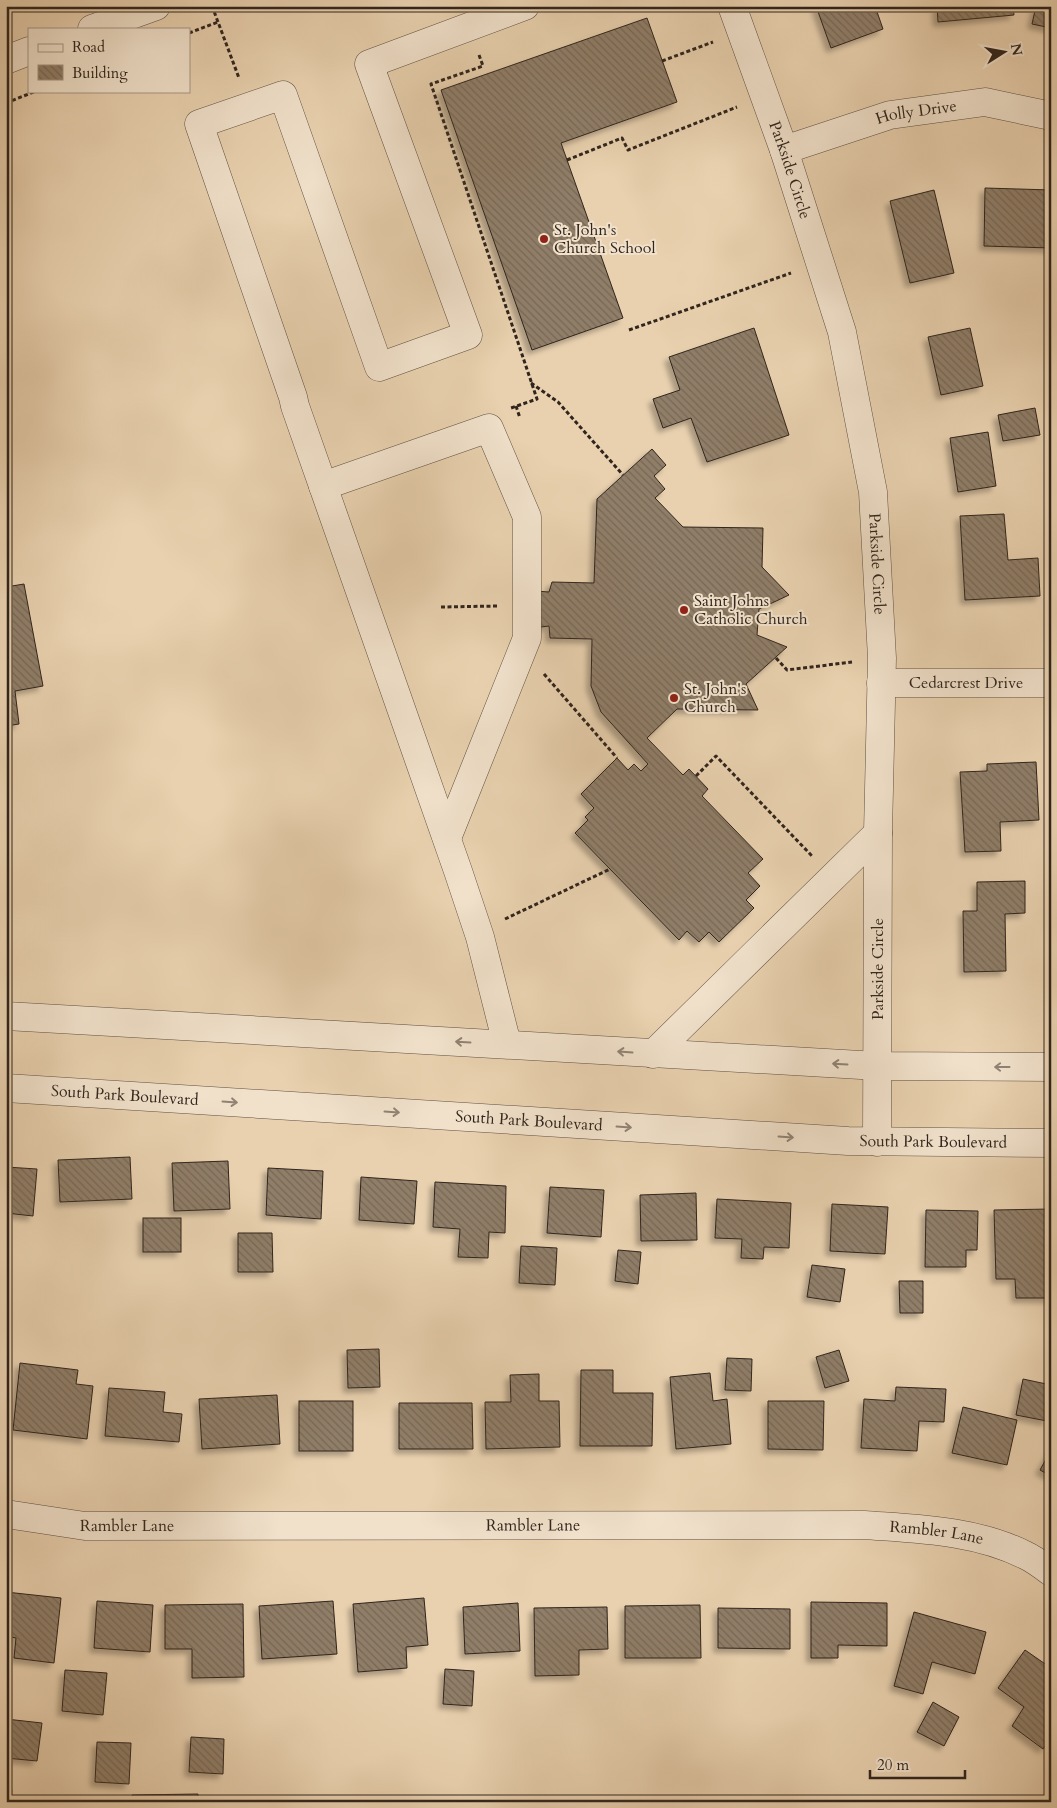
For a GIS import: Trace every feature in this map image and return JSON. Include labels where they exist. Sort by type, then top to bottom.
[{"type":"street","points":[[95,28],[156,6]]},
{"type":"street","points":[[507,1044],[480,937],[199,124],[283,95],[379,367],[468,335],[369,64],[525,6]]},
{"type":"street","name":"Parkside Circle","points":[[732,6],[784,150],[842,332],[873,492],[882,670],[878,833],[877,1142]]},
{"type":"street","points":[[6,60],[28,52]]},
{"type":"street","name":"Holly Drive","points":[[784,150],[890,115],[985,102],[1051,116]]},
{"type":"street","points":[[324,486],[489,428],[527,517],[527,638],[446,838]]},
{"type":"street","name":"Cedarcrest Drive","points":[[882,670],[1051,683]]},
{"type":"street","points":[[653,1054],[878,833]]},
{"type":"street","points":[[6,1016],[878,1066],[1051,1067]]},
{"type":"street","name":"South Park Boulevard","points":[[6,1088],[877,1142],[1051,1144]]},
{"type":"street","name":"Rambler Lane","points":[[6,1514],[85,1526],[864,1525],[945,1531],[991,1542],[1026,1555],[1051,1572]]},
{"type":"path","points":[[212,6],[250,106]]},
{"type":"path","points":[[190,33],[218,22]]},
{"type":"path","points":[[662,61],[741,32]]},
{"type":"path","points":[[483,66],[431,84],[537,399],[506,410]]},
{"type":"path","points":[[6,103],[34,92]]},
{"type":"path","points":[[567,160],[622,138],[628,150],[764,96]]},
{"type":"path","points":[[629,330],[820,262]]},
{"type":"path","points":[[531,383],[558,402],[623,475]]},
{"type":"path","points":[[441,607],[526,605]]},
{"type":"path","points":[[776,658],[787,670],[882,670]]},
{"type":"path","points":[[540,683],[545,665]]},
{"type":"path","points":[[543,674],[617,758]]},
{"type":"path","points":[[696,776],[716,756],[818,862]]},
{"type":"path","points":[[501,911],[505,919],[610,869]]},
{"type":"building","points":[[816,6],[875,6],[883,29],[831,48]]},
{"type":"building","points":[[937,6],[1013,6],[1014,15],[938,22]]},
{"type":"building","points":[[1036,6],[1051,6],[1051,28],[1032,24]]},
{"type":"building","name":"St. John's Church School","points":[[647,18],[677,102],[561,143],[623,318],[532,350],[441,90]]},
{"type":"building","points":[[985,188],[1051,190],[1051,248],[984,246]]},
{"type":"building","points":[[934,190],[954,273],[910,283],[890,201]]},
{"type":"building","points":[[754,328],[789,435],[707,462],[691,418],[663,428],[653,399],[680,390],[669,357]]},
{"type":"building","points":[[970,328],[983,386],[941,395],[928,337]]},
{"type":"building","points":[[1035,408],[1040,435],[1003,441],[998,415]]},
{"type":"building","points":[[988,432],[996,486],[958,492],[950,438]]},
{"type":"building","name":"St. John's Church","points":[[652,449],[666,465],[654,476],[665,489],[655,498],[683,527],[763,528],[762,567],[789,595],[759,609],[757,635],[787,647],[746,684],[758,710],[677,709],[647,738],[683,775],[689,769],[708,789],[702,796],[763,859],[748,873],[760,886],[746,900],[754,908],[719,942],[709,932],[699,942],[687,931],[679,940],[575,833],[588,820],[585,817],[594,808],[581,794],[617,758],[628,770],[634,764],[641,771],[648,764],[601,712],[591,686],[592,639],[550,638],[549,626],[533,628],[535,591],[549,592],[552,582],[594,583],[597,499]]},
{"type":"building","points":[[1004,514],[1008,560],[1038,558],[1040,596],[965,600],[960,516]]},
{"type":"building","points":[[24,584],[43,686],[15,691],[19,724],[6,726],[6,587]]},
{"type":"building","points":[[1036,762],[1039,820],[1000,822],[1001,851],[965,852],[960,772],[987,771],[987,764]]},
{"type":"building","points":[[1025,881],[1025,913],[1005,914],[1006,971],[964,972],[963,911],[977,911],[977,882]]},
{"type":"building","points":[[130,1157],[132,1199],[60,1202],[58,1160]]},
{"type":"building","points":[[228,1161],[230,1209],[174,1211],[172,1163]]},
{"type":"building","points":[[6,1167],[37,1169],[33,1216],[6,1213]]},
{"type":"building","points":[[268,1168],[323,1171],[321,1219],[266,1215]]},
{"type":"building","points":[[361,1177],[417,1181],[414,1224],[359,1220]]},
{"type":"building","points":[[435,1182],[506,1186],[505,1233],[489,1232],[488,1258],[458,1257],[460,1229],[433,1227]]},
{"type":"building","points":[[550,1187],[604,1190],[601,1237],[547,1233]]},
{"type":"building","points":[[696,1193],[697,1240],[641,1241],[640,1195]]},
{"type":"building","points":[[717,1199],[791,1203],[789,1248],[764,1247],[763,1259],[741,1258],[742,1239],[715,1238]]},
{"type":"building","points":[[832,1204],[888,1207],[885,1254],[830,1251]]},
{"type":"building","points":[[1051,1209],[1051,1298],[1016,1298],[1015,1279],[996,1279],[994,1210]]},
{"type":"building","points":[[926,1210],[978,1211],[977,1250],[966,1250],[966,1267],[925,1267]]},
{"type":"building","points":[[143,1218],[181,1218],[181,1252],[143,1252]]},
{"type":"building","points":[[238,1233],[272,1233],[273,1272],[238,1272]]},
{"type":"building","points":[[521,1246],[557,1248],[555,1285],[519,1283]]},
{"type":"building","points":[[618,1250],[641,1252],[638,1284],[615,1281]]},
{"type":"building","points":[[812,1265],[845,1269],[840,1302],[807,1297]]},
{"type":"building","points":[[899,1281],[923,1281],[923,1313],[900,1313]]},
{"type":"building","points":[[379,1349],[380,1387],[348,1388],[347,1350]]},
{"type":"building","points":[[839,1350],[849,1381],[825,1388],[816,1357]]},
{"type":"building","points":[[727,1358],[752,1359],[751,1391],[725,1390]]},
{"type":"building","points":[[20,1363],[78,1370],[76,1384],[93,1386],[87,1439],[13,1430]]},
{"type":"building","points":[[581,1370],[613,1370],[613,1393],[653,1393],[652,1446],[580,1446]]},
{"type":"building","points":[[710,1373],[713,1401],[727,1399],[731,1444],[676,1449],[670,1377]]},
{"type":"building","points":[[539,1374],[539,1401],[559,1401],[560,1447],[486,1449],[485,1402],[511,1402],[510,1375]]},
{"type":"building","points":[[1023,1379],[1051,1385],[1051,1400],[1047,1421],[1016,1415]]},
{"type":"building","points":[[896,1387],[946,1389],[944,1422],[919,1421],[917,1451],[861,1448],[864,1399],[895,1401]]},
{"type":"building","points":[[109,1388],[165,1392],[163,1412],[182,1414],[179,1442],[105,1436]]},
{"type":"building","points":[[277,1395],[280,1444],[202,1449],[199,1399]]},
{"type":"building","points":[[299,1401],[353,1401],[353,1451],[299,1451]]},
{"type":"building","points":[[768,1401],[824,1401],[823,1450],[768,1449]]},
{"type":"building","points":[[399,1403],[472,1403],[473,1449],[399,1449]]},
{"type":"building","points":[[963,1407],[1017,1420],[1007,1465],[952,1453]]},
{"type":"building","points":[[1051,1450],[1051,1476],[1040,1470]]},
{"type":"building","points":[[6,1592],[61,1598],[54,1663],[14,1658],[16,1638],[6,1636]]},
{"type":"building","points":[[424,1598],[428,1645],[406,1647],[407,1668],[358,1672],[353,1604]]},
{"type":"building","points":[[97,1601],[153,1605],[150,1652],[94,1648]]},
{"type":"building","points":[[333,1601],[337,1654],[262,1659],[259,1606]]},
{"type":"building","points":[[811,1602],[887,1603],[887,1646],[838,1645],[838,1658],[811,1658]]},
{"type":"building","points":[[518,1603],[520,1651],[465,1654],[463,1607]]},
{"type":"building","points":[[243,1604],[244,1677],[192,1678],[192,1649],[165,1649],[165,1605]]},
{"type":"building","points":[[700,1605],[701,1658],[625,1658],[625,1606]]},
{"type":"building","points":[[607,1607],[608,1649],[579,1650],[579,1675],[535,1676],[534,1608]]},
{"type":"building","points":[[718,1608],[790,1609],[790,1649],[718,1648]]},
{"type":"building","points":[[914,1612],[986,1632],[975,1674],[932,1662],[923,1694],[894,1686]]},
{"type":"building","points":[[1025,1650],[1051,1668],[1051,1738],[1043,1749],[1012,1726],[1024,1707],[998,1688]]},
{"type":"building","points":[[445,1669],[474,1671],[472,1706],[443,1704]]},
{"type":"building","points":[[65,1670],[107,1673],[103,1715],[62,1711]]},
{"type":"building","points":[[933,1702],[959,1717],[944,1746],[917,1732]]},
{"type":"building","points":[[6,1719],[42,1723],[37,1761],[6,1758]]},
{"type":"building","points":[[191,1737],[224,1739],[223,1774],[189,1772]]},
{"type":"building","points":[[97,1742],[131,1743],[129,1784],[95,1782]]},
{"type":"building","points":[[6,1790],[12,1790],[11,1802],[6,1802]]},
{"type":"building","points":[[198,1794],[198,1800],[216,1800],[216,1802],[132,1802],[132,1795]]},
{"type":"building","points":[[769,1797],[800,1800],[800,1802],[768,1802]]},
{"type":"place","name":"St. John's Church School","points":[[544,239]]},
{"type":"place","name":"Saint Johns Catholic Church","points":[[684,610]]},
{"type":"place","name":"St. John's Church","points":[[674,698]]}]
